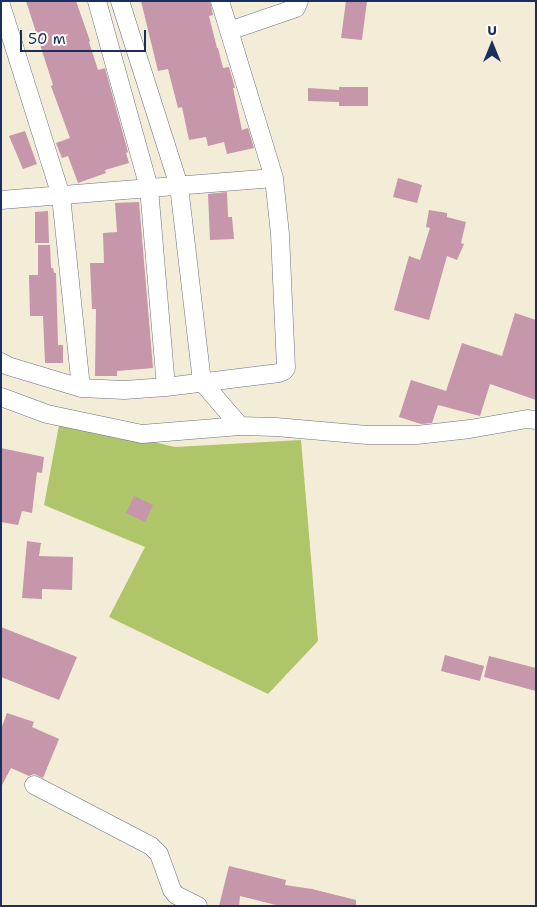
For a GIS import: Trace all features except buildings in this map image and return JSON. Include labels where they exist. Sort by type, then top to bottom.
[{"type":"street","points":[[97,1],[149,188],[166,387]]},
{"type":"street","points":[[120,1],[179,186],[202,382],[240,426]]},
{"type":"street","points":[[1,362],[8,366],[81,388],[124,390],[279,374],[286,368],[280,234],[274,178],[220,1]]},
{"type":"street","points":[[229,31],[296,8],[299,1]]},
{"type":"street","points":[[1,5],[61,196],[81,388]]},
{"type":"street","points":[[1,200],[274,178]]},
{"type":"street","points":[[1,397],[47,414],[142,434],[240,426],[276,427],[367,435],[416,435],[470,429],[527,418],[536,420]]},
{"type":"street","points":[[34,785],[151,846],[158,854],[172,890],[176,895],[198,906]]},
{"type":"green space","points":[[60,420],[175,447],[301,440],[318,641],[268,694],[109,617],[145,547],[44,505]]}]
